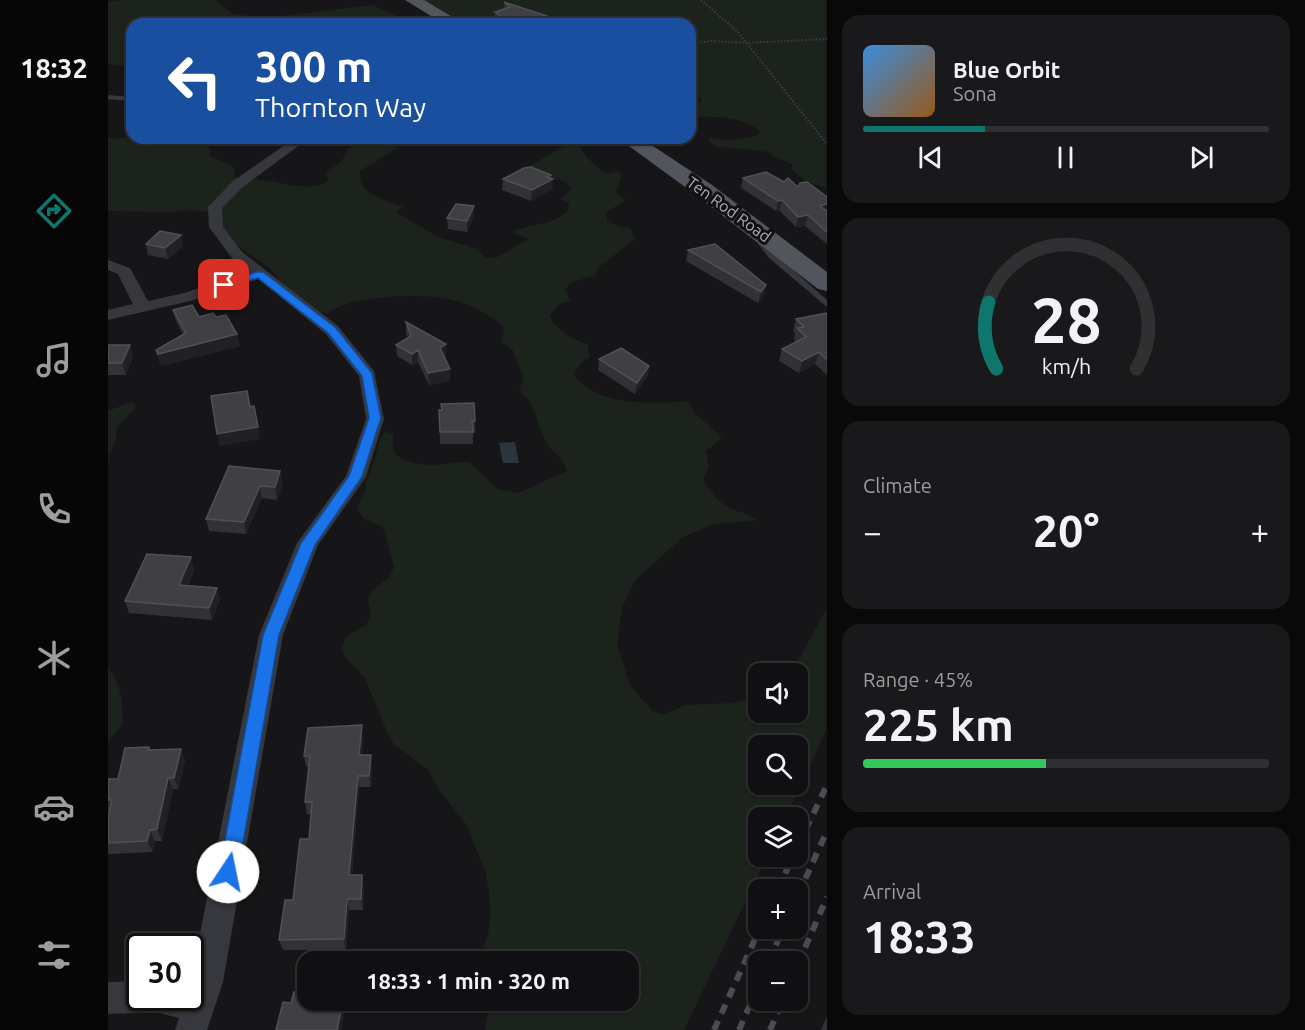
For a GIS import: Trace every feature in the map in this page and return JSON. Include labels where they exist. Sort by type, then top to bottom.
[{"type":"main road","points":[[413,0],[445,18]]},
{"type":"main road","name":"Ten Rod Road","points":[[637,144],[753,226],[826,284]]},
{"type":"street","points":[[182,1011],[196,1018],[210,971],[271,635],[308,543],[356,477],[375,418],[368,375],[332,330],[237,255],[216,227],[215,207],[238,184],[295,144]]},
{"type":"street","points":[[108,265],[124,271],[143,308]]},
{"type":"street","points":[[108,315],[188,297],[259,274]]},
{"type":"street","points":[[108,998],[126,997]]},
{"type":"lane","points":[[108,97],[126,98]]},
{"type":"lane","points":[[753,226],[759,242],[826,305]]},
{"type":"path","points":[[701,0],[737,31],[826,144]]},
{"type":"path","points":[[696,43],[826,39]]},
{"type":"shaded area","points":[[217,0],[233,14],[266,18],[126,18],[126,66],[108,64],[108,2]]},
{"type":"shaded area","points":[[414,0],[826,0],[826,187],[807,183],[791,169],[792,165],[768,152],[714,146],[707,137],[728,141],[757,136],[760,131],[753,126],[730,118],[696,117],[696,103],[702,101],[696,95],[696,18],[534,18],[505,12],[490,18],[448,18]]},
{"type":"shaded area","points":[[373,5],[401,18],[266,18]]},
{"type":"shaded area","points":[[126,138],[126,144],[206,144],[210,148],[209,156],[233,166],[235,177],[305,186],[327,182],[328,178],[325,175],[343,159],[347,149],[360,144],[403,144],[360,171],[360,179],[367,191],[403,207],[396,212],[438,237],[475,248],[486,258],[498,257],[528,239],[513,232],[546,223],[567,212],[569,203],[561,199],[571,189],[564,181],[527,171],[532,165],[567,144],[578,144],[588,159],[607,174],[619,171],[621,177],[616,192],[625,200],[606,213],[607,222],[630,228],[635,239],[599,267],[595,275],[570,283],[565,290],[571,301],[559,304],[550,315],[560,330],[588,344],[589,358],[584,360],[574,373],[582,384],[594,392],[625,401],[659,403],[688,401],[693,411],[722,438],[706,451],[709,467],[703,480],[723,504],[757,520],[713,524],[683,537],[635,580],[622,608],[617,644],[630,685],[652,711],[664,715],[685,705],[734,703],[748,699],[748,723],[808,723],[808,663],[797,663],[826,609],[826,731],[808,770],[808,735],[748,735],[748,795],[796,795],[791,807],[748,807],[748,867],[762,867],[756,879],[748,879],[748,897],[684,1030],[485,1030],[488,1011],[639,1011],[639,951],[482,951],[488,935],[491,908],[486,874],[466,824],[438,788],[428,770],[394,744],[365,678],[346,658],[343,651],[342,646],[346,637],[367,624],[371,614],[368,600],[371,592],[390,576],[394,567],[383,527],[364,519],[357,509],[366,489],[366,482],[378,444],[385,431],[393,434],[393,450],[399,457],[417,464],[428,465],[469,462],[497,489],[518,493],[567,471],[541,432],[533,408],[519,390],[524,379],[513,350],[501,342],[504,330],[502,325],[469,305],[436,297],[403,296],[367,299],[337,308],[327,314],[318,311],[285,287],[272,270],[231,241],[224,231],[221,221],[222,213],[185,210],[170,212],[108,211],[108,139]]},
{"type":"shaded area","points":[[131,402],[135,404],[135,408],[117,427],[108,465],[108,411]]},
{"type":"shaded area","points":[[515,442],[519,463],[503,463],[499,443]]},
{"type":"shaded area","points":[[108,668],[119,687],[123,723],[108,742]]},
{"type":"building","points":[[504,2],[553,18],[504,18],[495,12],[510,7]]},
{"type":"building","points":[[531,167],[551,175],[547,177],[553,179],[532,190],[503,179],[524,168]]},
{"type":"building","points":[[766,172],[784,182],[788,178],[798,187],[800,183],[807,182],[827,197],[827,204],[820,206],[827,211],[827,232],[808,215],[798,217],[782,200],[778,201],[743,178]]},
{"type":"building","points":[[456,204],[474,206],[467,221],[447,218]]},
{"type":"building","points":[[160,231],[181,235],[165,248],[146,244]]},
{"type":"building","points":[[715,244],[766,285],[761,292],[688,250]]},
{"type":"building","points":[[192,305],[199,317],[213,313],[216,317],[226,315],[237,334],[158,354],[156,350],[186,333],[173,310]]},
{"type":"building","points":[[827,313],[827,360],[819,352],[802,361],[782,349],[806,337],[797,328],[804,327],[796,319]]},
{"type":"building","points":[[406,322],[446,344],[440,348],[450,369],[428,373],[418,350],[412,354],[396,345],[411,336]]},
{"type":"building","points":[[108,345],[130,345],[122,363],[108,363]]},
{"type":"building","points":[[621,348],[649,366],[637,383],[599,359]]},
{"type":"building","points":[[247,391],[250,407],[254,406],[258,427],[217,434],[211,396]]},
{"type":"building","points":[[474,403],[473,432],[440,432],[441,404]]},
{"type":"building","points":[[229,466],[280,471],[275,487],[260,486],[244,522],[206,519]]},
{"type":"building","points":[[147,554],[191,557],[179,585],[217,588],[209,608],[125,601]]},
{"type":"building","points":[[362,725],[359,755],[371,755],[369,776],[358,776],[349,875],[362,875],[361,899],[347,899],[344,939],[279,940],[285,900],[293,900],[300,839],[309,839],[312,802],[305,802],[310,756],[304,756],[308,728]]},
{"type":"building","points":[[149,747],[148,750],[181,749],[174,778],[168,778],[157,829],[150,830],[147,841],[108,843],[108,818],[112,800],[108,800],[108,779],[118,779],[125,748]]},
{"type":"building","points":[[294,992],[297,992],[297,1011],[341,1011],[337,1030],[276,1030],[283,1002],[291,1003]]},
{"type":"railway","points":[[808,825],[827,785]]},
{"type":"railway","points":[[805,879],[827,831]]},
{"type":"railway","points":[[783,879],[788,867]]},
{"type":"railway","points":[[804,951],[827,897]]},
{"type":"railway","points":[[714,1030],[755,939]]},
{"type":"railway","points":[[774,951],[778,939]]},
{"type":"railway","points":[[739,1030],[748,1009]]},
{"type":"railway","points":[[770,1030],[778,1011]]},
{"type":"route","points":[[224,285],[259,274],[332,330],[368,375],[375,418],[356,477],[308,543],[271,635],[228,872]]}]
